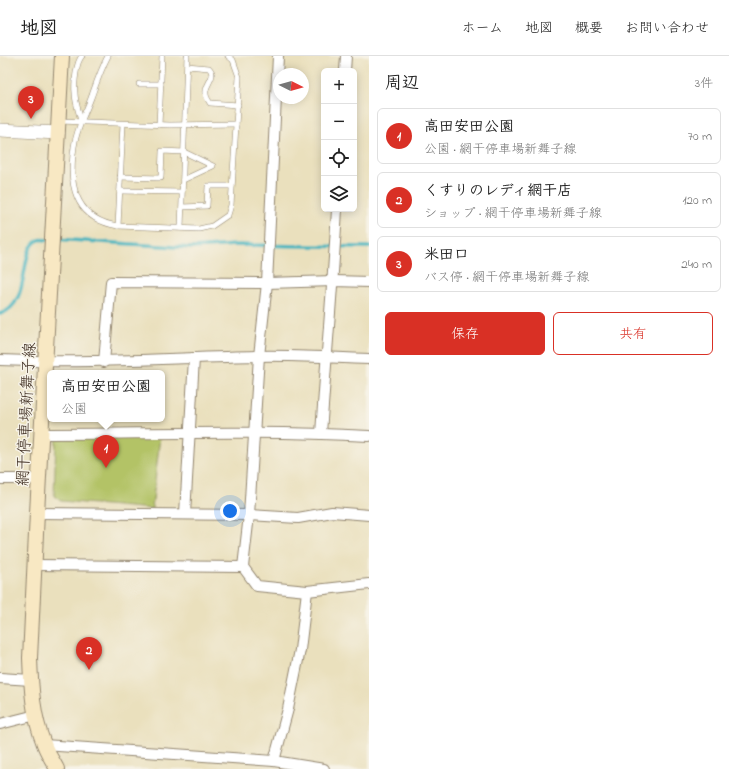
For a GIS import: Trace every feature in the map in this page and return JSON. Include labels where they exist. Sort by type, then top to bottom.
[{"type":"main road","name":"網干停車場新舞子線","points":[[57,769],[44,745],[36,715],[31,680],[30,658],[62,56]]},
{"type":"street","points":[[278,56],[267,283],[259,356],[248,515],[242,567],[257,586],[307,591],[369,584]]},
{"type":"street","points":[[345,68],[346,56]]},
{"type":"street","points":[[0,130],[59,127]]},
{"type":"street","points":[[321,434],[326,358],[334,281],[338,212]]},
{"type":"street","points":[[104,362],[111,282],[369,282]]},
{"type":"street","points":[[0,360],[104,362],[259,356],[369,359]]},
{"type":"street","points":[[185,514],[194,358]]},
{"type":"street","points":[[42,434],[190,433],[369,436]]},
{"type":"street","points":[[0,479],[39,479]]},
{"type":"street","points":[[37,513],[248,515],[298,518],[332,512],[369,515]]},
{"type":"street","points":[[35,565],[242,567]]},
{"type":"street","points":[[274,761],[288,709],[300,650],[307,591]]},
{"type":"street","points":[[0,678],[31,680]]},
{"type":"street","points":[[0,724],[36,715]]},
{"type":"street","points":[[44,745],[274,761],[324,769]]},
{"type":"lane","points":[[81,122],[75,94],[76,74],[79,59],[82,56]]},
{"type":"lane","points":[[108,56],[81,122],[74,146],[72,180],[81,206],[99,221],[118,226],[199,229],[212,226],[221,221],[228,215],[231,205],[239,77],[233,60],[228,56]]},
{"type":"lane","points":[[160,125],[162,56]]},
{"type":"lane","points":[[181,228],[187,56]]},
{"type":"lane","points":[[187,66],[209,68],[211,71],[211,80],[206,89],[210,103],[238,105]]},
{"type":"lane","points":[[139,84],[161,84]]},
{"type":"lane","points":[[59,127],[81,122],[160,125],[236,124]]},
{"type":"lane","points":[[118,226],[123,124]]},
{"type":"lane","points":[[120,177],[161,178],[162,151],[184,152],[213,166],[183,180]]},
{"type":"lane","points":[[182,207],[207,206],[208,186],[232,186]]},
{"type":"lane","points":[[120,191],[182,192]]},
{"type":"green space","points":[[160,436],[152,509],[61,501],[54,496],[56,440],[59,437]]},
{"type":"waterway","points":[[55,239],[192,248],[235,245],[369,247]]},
{"type":"waterway","points":[[0,314],[10,308],[17,299],[21,289],[28,254],[32,245],[39,240],[48,240]]},
{"type":"place","name":"米田口","points":[[31,119]]},
{"type":"place","name":"高田安田公園","points":[[106,468]]},
{"type":"place","name":"くすりのレディ網干店","points":[[89,670]]}]
